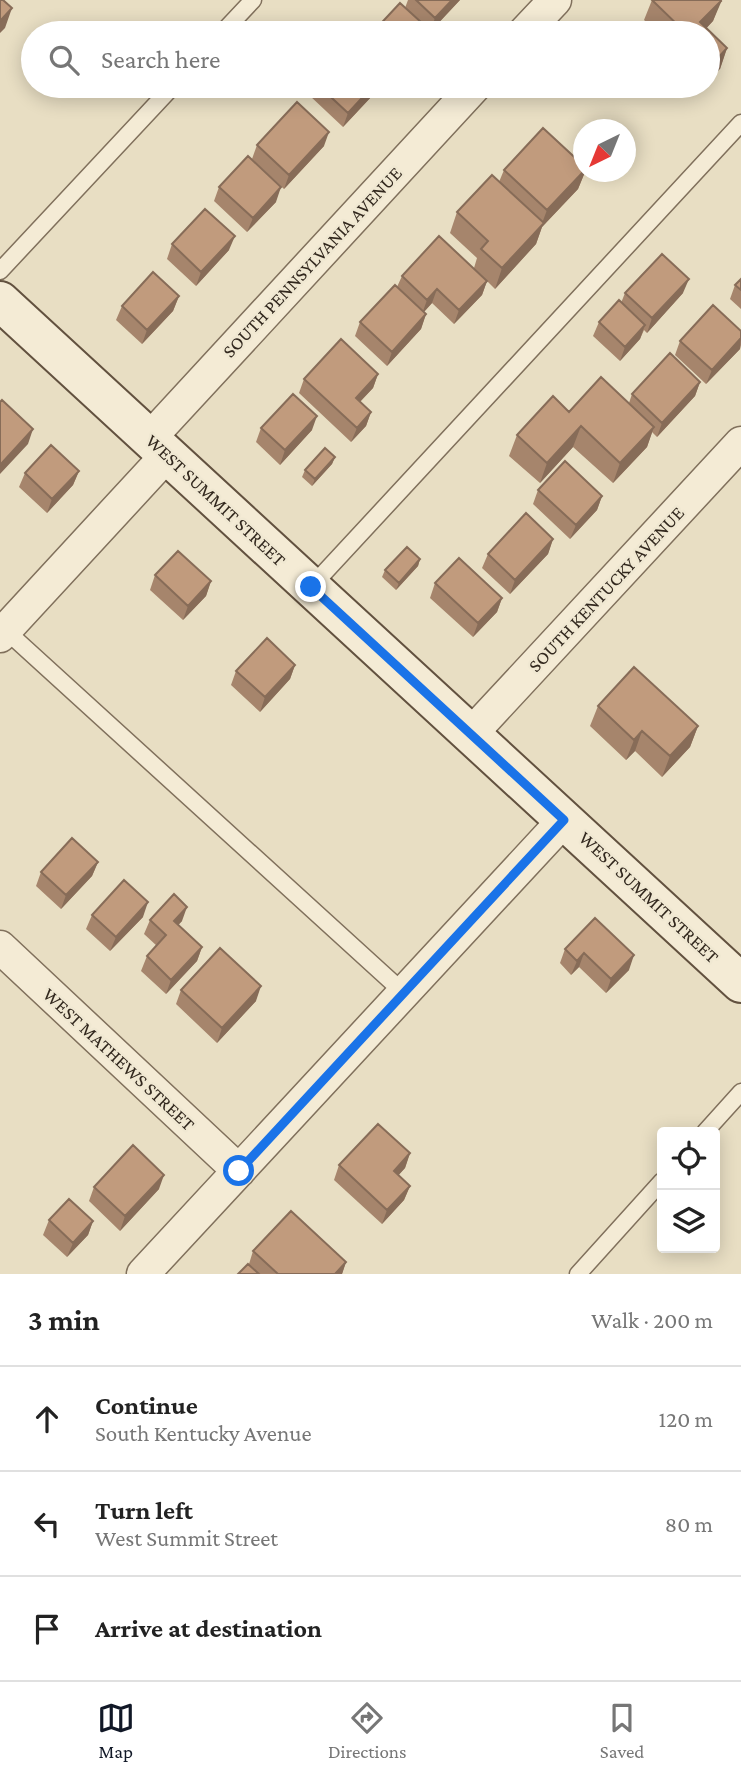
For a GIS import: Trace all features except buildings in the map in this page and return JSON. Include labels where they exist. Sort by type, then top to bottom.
[{"type":"street","points":[[535,21],[555,0]]},
{"type":"street","name":"SOUTH PENNSYLVANIA AVENUE","points":[[2,630],[158,447],[464,98]]},
{"type":"street","name":"WEST SUMMIT STREET","points":[[0,301],[741,983]]},
{"type":"street","name":"SOUTH KENTUCKY AVENUE","points":[[471,734],[741,443]]},
{"type":"street","points":[[143,1274],[564,820]]},
{"type":"street","name":"WEST MATHEWS STREET","points":[[0,947],[239,1171]]},
{"type":"lane","points":[[233,21],[253,0]]},
{"type":"lane","points":[[0,271],[162,98]]},
{"type":"lane","points":[[311,587],[741,123]]},
{"type":"lane","points":[[2,630],[404,993]]},
{"type":"lane","points":[[710,1127],[741,1092]]},
{"type":"lane","points":[[578,1274],[657,1187]]},
{"type":"route","points":[[239,1171],[564,820],[311,587]]}]
